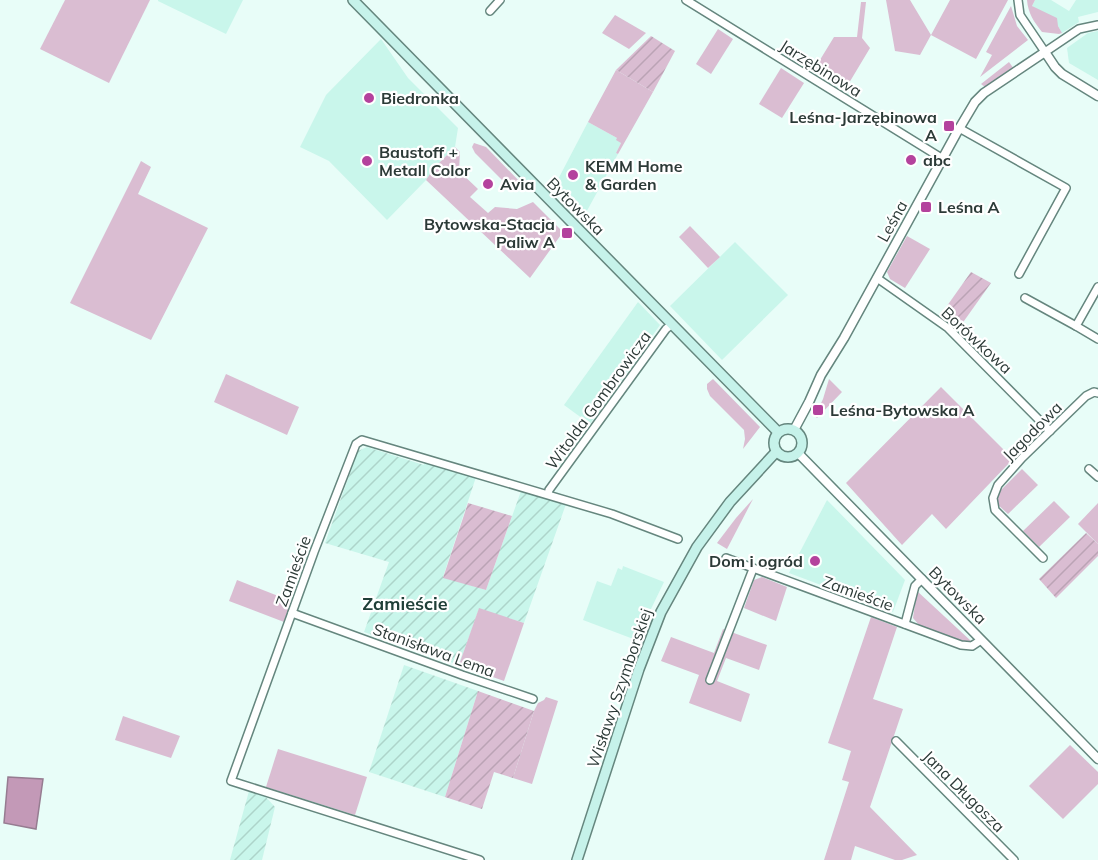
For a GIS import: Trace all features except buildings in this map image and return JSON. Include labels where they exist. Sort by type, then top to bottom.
[{"type":"main road","name":"Bytowska","points":[[353,0],[778,432]]},
{"type":"main road","points":[[787,428],[794,430],[802,440],[798,453],[787,457],[781,455],[777,452],[773,442],[778,432],[787,428]]},
{"type":"main road","name":"Wisławy Szymborskiej","points":[[577,860],[639,669],[661,612],[697,547],[730,502],[777,452]]},
{"type":"street","points":[[490,11],[500,0]]},
{"type":"street","name":"Jarzębinowa","points":[[686,0],[943,159]]},
{"type":"street","points":[[1018,0],[1020,15],[1055,67],[1062,74],[1098,96]]},
{"type":"street","name":"Leśna","points":[[794,430],[821,375],[844,338],[972,106],[981,96],[1079,30],[1098,25]]},
{"type":"street","points":[[959,128],[1066,188],[1019,274]]},
{"type":"street","name":"Borówkowa","points":[[877,278],[948,328],[1050,431]]},
{"type":"street","points":[[1076,326],[1098,287]]},
{"type":"street","points":[[1025,298],[1098,339]]},
{"type":"street","name":"Witolda Gombrowicza","points":[[548,494],[666,329],[672,324]]},
{"type":"street","name":"Jagodowa","points":[[1043,558],[995,510],[993,498],[998,485],[1022,458],[1086,396],[1094,392],[1098,393]]},
{"type":"street","name":"Zamieście","points":[[480,860],[231,781],[314,552],[356,444],[362,440],[548,494],[612,514],[678,539]]},
{"type":"street","name":"Bytowska","points":[[798,453],[1098,759]]},
{"type":"street","points":[[1089,469],[1098,477]]},
{"type":"street","name":"Zamieście","points":[[726,558],[965,646],[975,645],[981,640]]},
{"type":"street","points":[[710,680],[753,569]]},
{"type":"street","points":[[905,624],[915,586],[921,579]]},
{"type":"street","name":"Stanisława Lema","points":[[292,613],[533,699]]},
{"type":"street","name":"Jana Długosza","points":[[896,741],[1014,860]]},
{"type":"shaded area","points":[[65,0],[150,0],[109,83],[40,49]]},
{"type":"shaded area","points":[[158,0],[243,0],[226,34]]},
{"type":"shaded area","points":[[886,0],[910,0],[931,35],[920,55],[895,51]]},
{"type":"shaded area","points":[[950,0],[1008,0],[976,59],[931,35]]},
{"type":"shaded area","points":[[1027,0],[1035,0],[1032,6],[1057,18],[1062,33],[1042,32],[1032,17]]},
{"type":"shaded area","points":[[1035,0],[1051,0],[1069,11],[1076,0],[1098,0],[1098,12],[1078,17],[1079,22],[1062,33],[1058,26],[1032,6]]},
{"type":"shaded area","points":[[861,2],[866,2],[862,38],[870,48],[846,88],[815,68],[834,37],[857,37]]},
{"type":"shaded area","points":[[1011,6],[1017,26],[1028,40],[980,77],[992,55],[986,52]]},
{"type":"shaded area","points":[[615,15],[646,33],[629,49],[602,33]]},
{"type":"shaded area","points":[[718,29],[733,39],[711,74],[696,64]]},
{"type":"shaded area","points":[[1098,31],[1098,80],[1069,63],[1067,48],[1088,33]]},
{"type":"shaded area","points":[[651,36],[675,51],[653,92],[616,70]]},
{"type":"shaded area","points":[[381,39],[408,78],[458,128],[455,147],[387,220],[329,161],[300,147],[326,95]]},
{"type":"shaded area","points":[[1009,62],[1014,69],[988,86],[981,84]]},
{"type":"shaded area","points":[[781,68],[804,83],[782,118],[759,104]]},
{"type":"shaded area","points":[[616,70],[653,92],[618,154],[616,153],[621,143],[616,140],[617,138],[588,122]]},
{"type":"shaded area","points":[[588,122],[617,138],[621,143],[616,153],[618,154],[583,218],[554,187]]},
{"type":"shaded area","points":[[474,143],[486,147],[524,186],[518,190],[509,187],[475,153],[472,147]]},
{"type":"shaded area","points":[[455,147],[460,152],[459,171],[478,189],[470,197],[488,213],[495,207],[517,209],[533,202],[563,232],[530,278],[426,180],[434,168]]},
{"type":"shaded area","points":[[141,161],[151,167],[138,194],[208,228],[151,340],[70,303]]},
{"type":"shaded area","points":[[690,226],[720,257],[708,268],[679,237]]},
{"type":"shaded area","points":[[907,236],[930,249],[905,288],[890,279],[887,272]]},
{"type":"shaded area","points":[[735,242],[788,295],[722,360],[670,306]]},
{"type":"shaded area","points":[[971,272],[991,283],[959,328],[942,313]]},
{"type":"shaded area","points":[[638,302],[660,325],[590,424],[564,405]]},
{"type":"shaded area","points":[[226,374],[299,407],[287,435],[214,402]]},
{"type":"shaded area","points":[[713,379],[760,427],[743,449],[744,430],[710,396],[707,389],[707,384]]},
{"type":"shaded area","points":[[829,379],[842,392],[817,418],[815,416]]},
{"type":"shaded area","points":[[941,387],[1013,459],[946,529],[932,514],[902,545],[846,483]]},
{"type":"shaded area","points":[[367,447],[424,465],[425,462],[476,477],[443,577],[486,590],[521,491],[566,504],[524,623],[479,609],[459,665],[364,632],[389,562],[325,543],[358,451]]},
{"type":"shaded area","points":[[1022,469],[1038,485],[1008,514],[996,503],[996,495]]},
{"type":"shaded area","points":[[753,499],[727,549],[717,543],[736,518]]},
{"type":"shaded area","points":[[827,500],[905,580],[893,612],[789,573]]},
{"type":"shaded area","points":[[1054,501],[1070,517],[1039,547],[1023,531]]},
{"type":"shaded area","points":[[468,503],[512,516],[486,590],[443,578]]},
{"type":"shaded area","points":[[1098,503],[1098,544],[1078,524]]},
{"type":"shaded area","points":[[1086,533],[1098,544],[1098,556],[1056,598],[1039,579]]},
{"type":"shaded area","points":[[623,566],[664,582],[636,640],[583,620],[597,581],[611,586],[618,568],[622,570]]},
{"type":"shaded area","points":[[762,577],[787,587],[776,621],[744,608],[754,580]]},
{"type":"shaded area","points":[[237,580],[291,601],[284,622],[229,601]]},
{"type":"shaded area","points":[[917,591],[971,641],[952,639],[919,625],[913,618]]},
{"type":"shaded area","points":[[479,608],[524,623],[504,681],[459,665]]},
{"type":"shaded area","points":[[871,617],[897,627],[873,699],[903,709],[870,807],[917,855],[895,860],[855,846],[851,860],[824,860],[849,782],[842,780],[851,751],[828,743]]},
{"type":"shaded area","points":[[723,629],[767,645],[759,670],[726,658],[717,681],[750,694],[741,722],[689,703],[699,675],[661,661],[671,637],[714,653]]},
{"type":"shaded area","points":[[404,665],[478,691],[445,797],[369,772]]},
{"type":"shaded area","points":[[478,691],[534,711],[513,778],[494,772],[482,809],[445,797]]},
{"type":"shaded area","points":[[546,697],[558,701],[532,784],[513,778],[534,711],[538,703]]},
{"type":"shaded area","points":[[123,716],[180,736],[171,758],[115,740]]},
{"type":"shaded area","points":[[1070,745],[1098,772],[1098,784],[1063,819],[1029,786]]},
{"type":"shaded area","points":[[278,749],[367,777],[355,815],[266,787]]},
{"type":"shaded area","points":[[8,777],[43,779],[36,829],[4,823]]},
{"type":"shaded area","points":[[249,791],[264,795],[275,807],[262,860],[230,860]]},
{"type":"place","name":"Biedronka","points":[[369,98]]},
{"type":"place","name":"Leśna-Jarzębinowa A","points":[[949,126]]},
{"type":"place","name":"abc","points":[[911,160]]},
{"type":"place","name":"Baustoff + Metall Color","points":[[367,161]]},
{"type":"place","name":"KEMM Home & Garden","points":[[573,175]]},
{"type":"place","name":"Avia","points":[[488,184]]},
{"type":"place","name":"Leśna A","points":[[926,207]]},
{"type":"place","name":"Bytowska-Stacja Paliw A","points":[[567,233]]},
{"type":"place","name":"Leśna-Bytowska A","points":[[818,410]]},
{"type":"place","name":"Dom i ogród","points":[[815,561]]},
{"type":"district","name":"Zamieście","points":[[405,603]]}]
